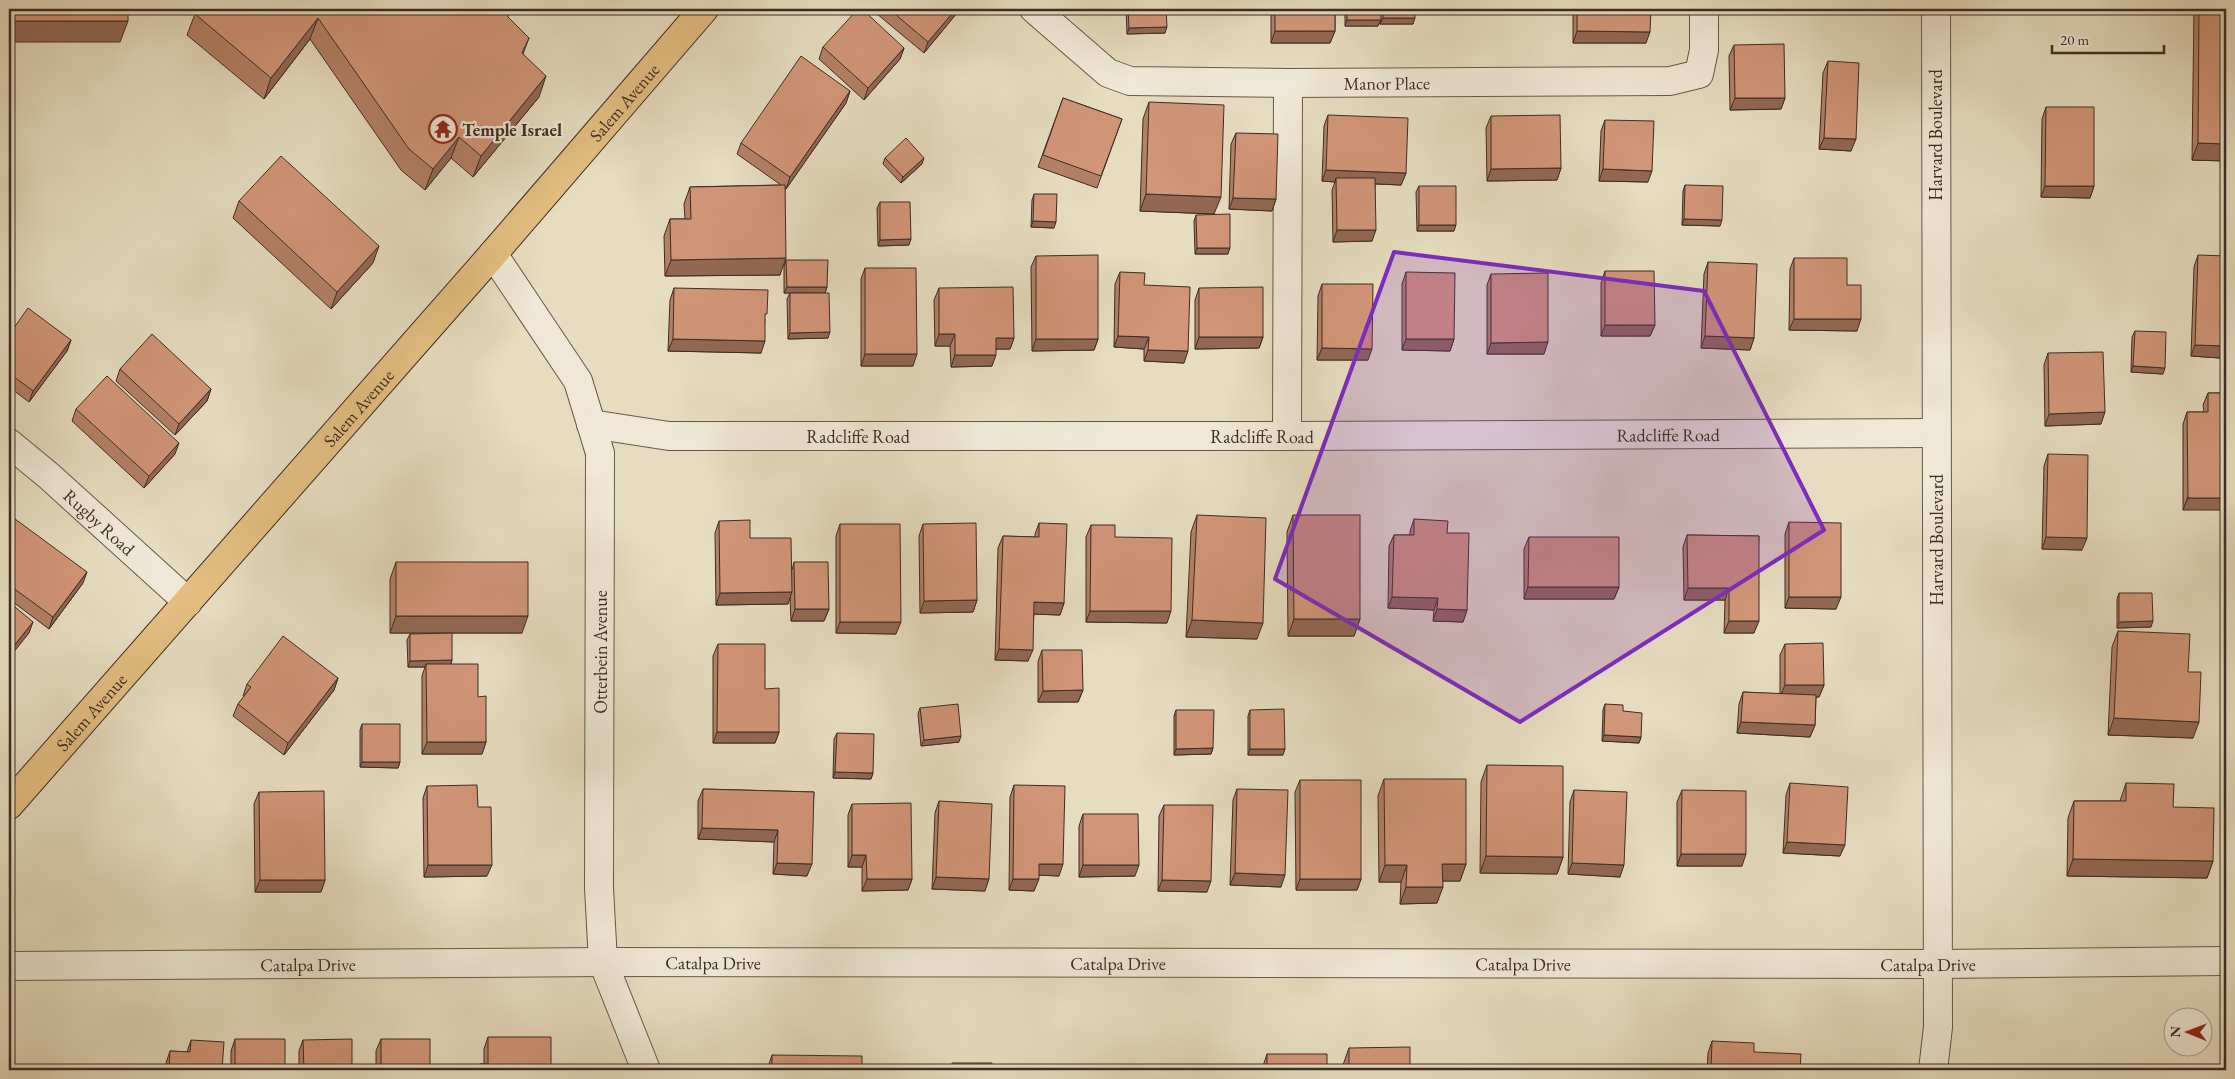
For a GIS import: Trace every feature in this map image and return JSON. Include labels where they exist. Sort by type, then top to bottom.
[{"type":"main road","name":"Salem Avenue","points":[[9,805],[704,9]]},
{"type":"street","name":"Manor Place","points":[[1034,9],[1108,74],[1130,81],[1288,83],[1670,81],[1699,74],[1704,50],[1704,9]]},
{"type":"street","name":"Harvard Boulevard","points":[[1933,1070],[1938,1026],[1936,9]]},
{"type":"street","points":[[1286,436],[1288,83]]},
{"type":"street","name":"Otterbein Avenue","points":[[492,254],[578,381],[600,453],[600,888],[603,962],[646,1070]]},
{"type":"street","name":"Radcliffe Road","points":[[591,424],[669,436],[1936,433]]},
{"type":"street","name":"Rugby Road","points":[[9,443],[49,476],[188,602]]},
{"type":"street","name":"Catalpa Drive","points":[[9,966],[603,962],[1938,964],[2226,961]]},
{"type":"highlighted area","points":[[1394,252],[1704,291],[1824,530],[1520,722],[1275,579]]},
{"type":"building","points":[[9,9],[128,9],[128,21],[9,21]]},
{"type":"building","name":"Temple Israel","points":[[199,9],[509,9],[508,17],[529,38],[522,53],[546,76],[481,156],[459,137],[433,169],[409,149],[318,18],[271,78],[195,14]]},
{"type":"building","points":[[858,9],[862,9],[904,48],[868,88],[823,47]]},
{"type":"building","points":[[889,9],[956,9],[928,42]]},
{"type":"building","points":[[1128,9],[1166,9],[1167,27],[1129,28]]},
{"type":"building","points":[[1275,9],[1335,9],[1335,31],[1275,31]]},
{"type":"building","points":[[1347,9],[1381,9],[1381,20],[1347,20]]},
{"type":"building","points":[[1383,9],[1415,9],[1415,18],[1383,18]]},
{"type":"building","points":[[1577,9],[1651,9],[1650,32],[1577,31]]},
{"type":"building","points":[[2199,9],[2226,9],[2226,144],[2198,143]]},
{"type":"building","points":[[1784,44],[1785,98],[1735,98],[1734,45]]},
{"type":"building","points":[[801,56],[850,91],[790,177],[741,143]]},
{"type":"building","points":[[1828,61],[1859,63],[1856,139],[1824,138]]},
{"type":"building","points":[[1063,98],[1122,119],[1101,176],[1043,155]]},
{"type":"building","points":[[1149,102],[1224,105],[1221,197],[1146,194]]},
{"type":"building","points":[[2046,107],[2094,107],[2094,186],[2045,186]]},
{"type":"building","points":[[1328,115],[1408,118],[1406,173],[1326,170]]},
{"type":"building","points":[[1560,115],[1561,168],[1491,169],[1491,116]]},
{"type":"building","points":[[1605,120],[1654,121],[1652,171],[1603,169]]},
{"type":"building","points":[[1236,133],[1278,134],[1276,199],[1233,198]]},
{"type":"building","points":[[906,138],[924,158],[903,177],[885,158]]},
{"type":"building","points":[[281,156],[379,246],[337,292],[239,201]]},
{"type":"building","points":[[1336,178],[1375,178],[1376,230],[1337,230]]},
{"type":"building","points":[[785,185],[786,258],[671,260],[670,219],[691,219],[690,187]]},
{"type":"building","points":[[1685,185],[1723,186],[1722,220],[1684,219]]},
{"type":"building","points":[[1419,186],[1456,186],[1456,225],[1419,225]]},
{"type":"building","points":[[1034,194],[1057,194],[1056,222],[1033,221]]},
{"type":"building","points":[[880,202],[910,202],[911,239],[880,240]]},
{"type":"building","points":[[1230,214],[1230,248],[1197,248],[1196,215]]},
{"type":"building","points":[[1098,255],[1098,339],[1036,339],[1036,256]]},
{"type":"building","points":[[2198,255],[2226,256],[2226,324],[2224,346],[2195,345]]},
{"type":"building","points":[[1794,258],[1847,258],[1847,285],[1861,285],[1861,319],[1794,319]]},
{"type":"building","points":[[786,260],[828,260],[827,287],[787,287]]},
{"type":"building","points":[[1708,262],[1757,264],[1754,338],[1705,336]]},
{"type":"building","points":[[865,268],[916,268],[917,354],[865,354]]},
{"type":"building","points":[[1605,271],[1654,271],[1655,325],[1605,325]]},
{"type":"building","points":[[1120,272],[1145,273],[1144,285],[1190,287],[1188,351],[1148,350],[1149,337],[1118,336]]},
{"type":"building","points":[[1406,272],[1455,273],[1454,339],[1406,339]]},
{"type":"building","points":[[1548,273],[1548,342],[1491,343],[1491,274]]},
{"type":"building","points":[[1322,284],[1373,284],[1372,349],[1322,348]]},
{"type":"building","points":[[1013,287],[1014,338],[996,338],[996,355],[955,355],[955,334],[939,334],[939,288]]},
{"type":"building","points":[[1263,287],[1263,337],[1199,337],[1199,288]]},
{"type":"building","points":[[674,288],[768,290],[767,314],[765,314],[765,341],[673,339]]},
{"type":"building","points":[[790,293],[829,293],[830,332],[790,333]]},
{"type":"building","points":[[28,308],[71,340],[33,391],[9,373],[9,335]]},
{"type":"building","points":[[2135,331],[2166,332],[2165,368],[2133,366]]},
{"type":"building","points":[[152,334],[211,389],[179,424],[120,369]]},
{"type":"building","points":[[2103,352],[2105,412],[2049,414],[2048,353]]},
{"type":"building","points":[[107,376],[179,443],[149,476],[76,409]]},
{"type":"building","points":[[2208,393],[2226,393],[2226,498],[2188,498],[2187,412],[2208,412]]},
{"type":"building","points":[[2048,454],[2088,455],[2087,538],[2046,537]]},
{"type":"building","points":[[1197,515],[1266,518],[1263,623],[1192,620]]},
{"type":"building","points":[[1293,515],[1360,515],[1360,619],[1294,619]]},
{"type":"building","points":[[11,516],[87,572],[53,617],[9,585],[9,519]]},
{"type":"building","points":[[1414,519],[1448,521],[1447,533],[1469,533],[1467,610],[1437,609],[1438,598],[1392,597],[1394,535],[1414,535]]},
{"type":"building","points":[[750,520],[750,538],[791,538],[792,592],[720,593],[719,521]]},
{"type":"building","points":[[1789,522],[1841,523],[1841,597],[1789,597]]},
{"type":"building","points":[[976,523],[977,600],[924,601],[923,524]]},
{"type":"building","points":[[1039,523],[1067,524],[1064,603],[1034,602],[1033,650],[999,649],[1003,536],[1039,537]]},
{"type":"building","points":[[840,524],[900,524],[901,622],[840,622]]},
{"type":"building","points":[[1091,525],[1115,525],[1115,537],[1172,538],[1171,611],[1090,611]]},
{"type":"building","points":[[1687,535],[1759,536],[1759,621],[1729,621],[1729,588],[1688,588]]},
{"type":"building","points":[[1529,537],[1619,537],[1619,587],[1528,587]]},
{"type":"building","points":[[396,562],[528,562],[528,616],[396,616]]},
{"type":"building","points":[[794,562],[828,562],[829,609],[795,609]]},
{"type":"building","points":[[2119,593],[2152,593],[2153,621],[2119,622]]},
{"type":"building","points":[[9,602],[33,622],[9,652]]},
{"type":"building","points":[[2118,631],[2190,634],[2188,672],[2201,672],[2199,722],[2114,718]]},
{"type":"building","points":[[452,633],[452,660],[410,661],[410,634]]},
{"type":"building","points":[[283,636],[338,678],[288,743],[238,704],[251,687],[247,684]]},
{"type":"building","points":[[1823,643],[1824,685],[1785,685],[1785,644]]},
{"type":"building","points":[[718,644],[765,644],[765,689],[779,688],[779,732],[717,732]]},
{"type":"building","points":[[1042,650],[1082,650],[1083,690],[1043,691]]},
{"type":"building","points":[[426,664],[478,664],[478,697],[486,696],[486,742],[427,742]]},
{"type":"building","points":[[1743,692],[1816,695],[1815,725],[1741,722]]},
{"type":"building","points":[[958,704],[961,736],[924,740],[920,708]]},
{"type":"building","points":[[1605,704],[1623,705],[1623,711],[1642,713],[1641,737],[1604,735]]},
{"type":"building","points":[[1284,709],[1285,749],[1250,749],[1250,710]]},
{"type":"building","points":[[1176,710],[1214,710],[1213,748],[1176,749]]},
{"type":"building","points":[[362,724],[400,724],[400,762],[362,762]]},
{"type":"building","points":[[837,733],[874,734],[873,773],[835,772]]},
{"type":"building","points":[[1487,765],[1563,766],[1563,857],[1486,856]]},
{"type":"building","points":[[1384,779],[1466,779],[1466,864],[1442,864],[1443,887],[1406,887],[1407,865],[1385,865]]},
{"type":"building","points":[[1300,780],[1361,780],[1361,879],[1300,879]]},
{"type":"building","points":[[1790,783],[1848,787],[1845,845],[1787,842]]},
{"type":"building","points":[[2126,783],[2174,784],[2173,807],[2214,808],[2213,861],[2073,859],[2074,801],[2126,801]]},
{"type":"building","points":[[477,785],[478,807],[491,807],[492,865],[428,865],[427,786]]},
{"type":"building","points":[[1014,785],[1065,786],[1063,864],[1039,864],[1039,879],[1013,879]]},
{"type":"building","points":[[703,789],[814,792],[812,864],[777,863],[778,830],[702,828]]},
{"type":"building","points":[[1237,789],[1288,790],[1285,875],[1235,873]]},
{"type":"building","points":[[1574,790],[1627,792],[1624,865],[1572,863]]},
{"type":"building","points":[[1682,790],[1746,791],[1746,854],[1681,854]]},
{"type":"building","points":[[324,791],[325,880],[260,880],[259,792]]},
{"type":"building","points":[[939,801],[992,804],[989,879],[936,877]]},
{"type":"building","points":[[911,803],[912,879],[867,879],[866,855],[852,855],[852,804]]},
{"type":"building","points":[[1164,805],[1213,805],[1211,881],[1162,880]]},
{"type":"building","points":[[1083,814],[1138,814],[1139,865],[1083,865]]},
{"type":"building","points":[[488,1037],[551,1037],[551,1070],[480,1070],[480,1064],[488,1064]]},
{"type":"building","points":[[235,1039],[285,1039],[285,1070],[235,1070]]},
{"type":"building","points":[[352,1039],[352,1070],[304,1070],[303,1040]]},
{"type":"building","points":[[381,1039],[430,1039],[430,1070],[381,1070]]},
{"type":"building","points":[[191,1040],[224,1042],[222,1070],[169,1070],[170,1051],[190,1052]]},
{"type":"building","points":[[1712,1041],[1754,1043],[1754,1052],[1801,1054],[1800,1070],[1711,1070]]},
{"type":"building","points":[[1410,1047],[1410,1070],[1349,1070],[1349,1048]]},
{"type":"building","points":[[1267,1054],[1327,1054],[1327,1070],[1267,1070]]},
{"type":"building","points":[[772,1055],[862,1056],[862,1070],[772,1070]]},
{"type":"building","points":[[952,1063],[992,1063],[992,1070],[952,1070]]},
{"type":"building","points":[[1097,1066],[1152,1066],[1152,1070],[1097,1070]]},
{"type":"building","points":[[1523,1068],[1583,1068],[1583,1070],[1523,1070]]},
{"type":"place","name":"Temple Israel","points":[[443,129]]}]
